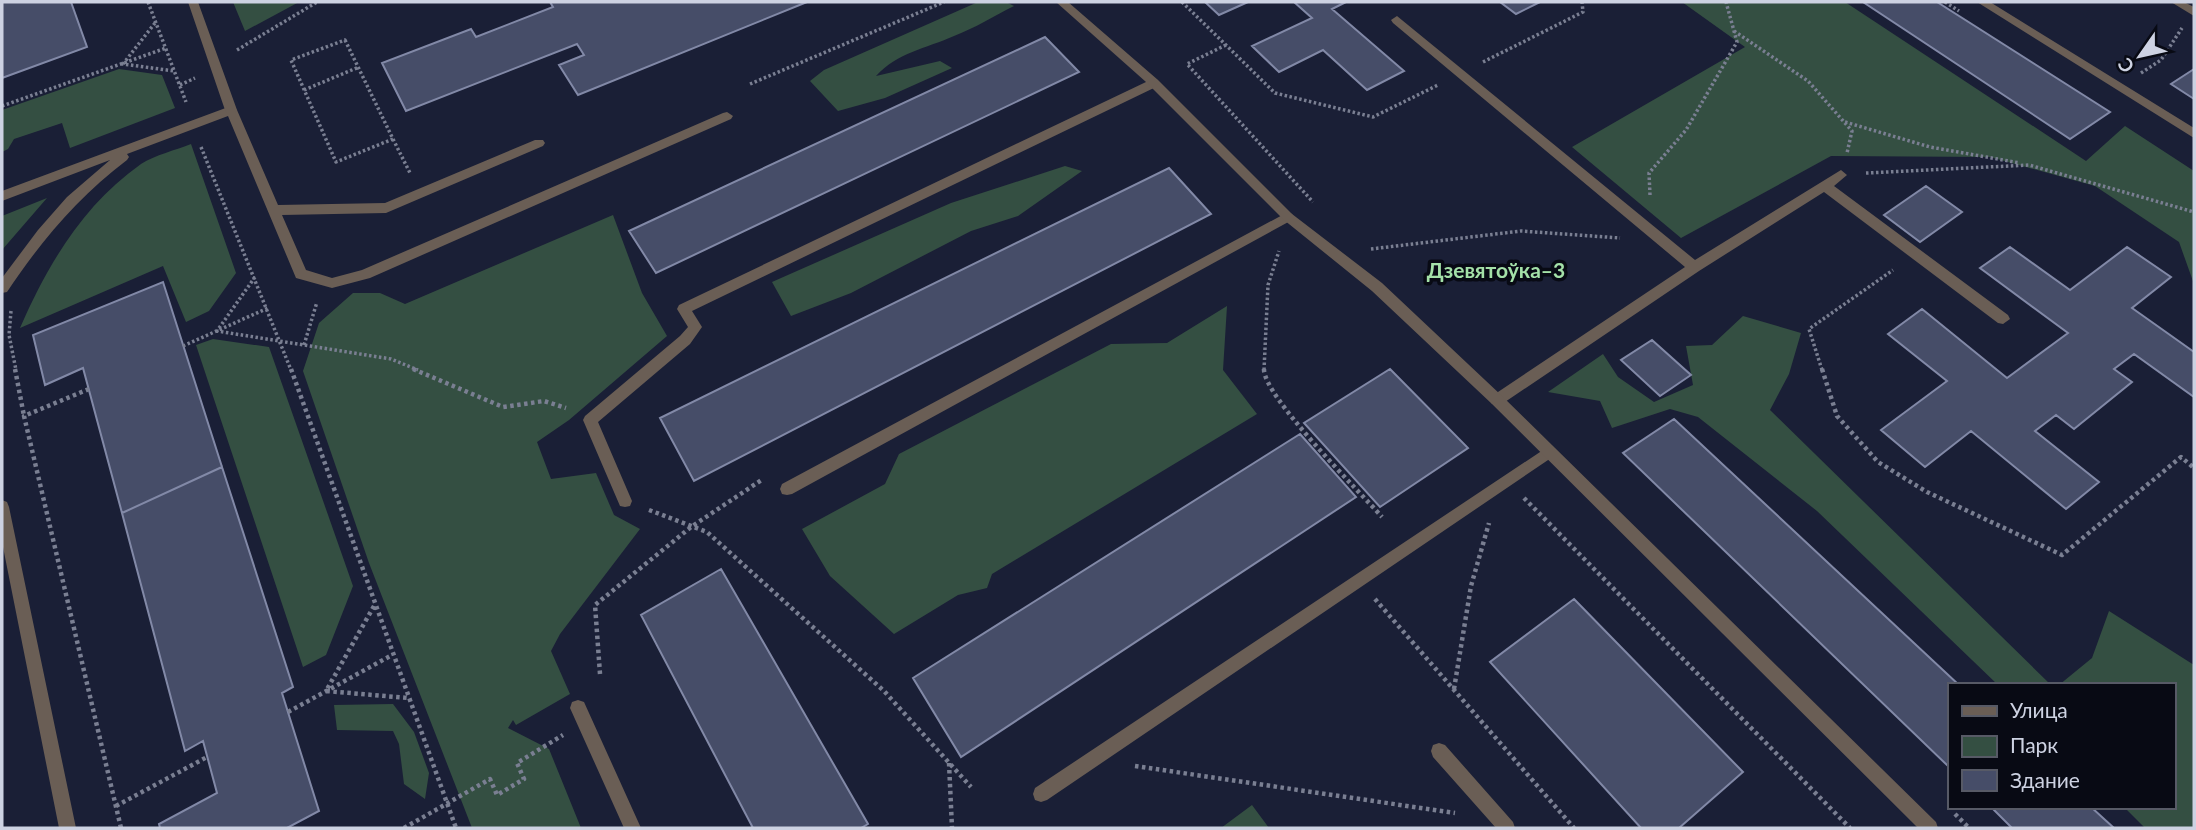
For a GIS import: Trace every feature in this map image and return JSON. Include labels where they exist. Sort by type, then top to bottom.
[{"type":"street","points":[[192,2],[231,110],[300,274],[332,283],[365,274],[727,116]]},
{"type":"street","points":[[1061,2],[1154,83],[1288,217],[1377,287],[1497,400],[1930,828]]},
{"type":"street","points":[[1982,2],[2194,134]]},
{"type":"street","points":[[2176,2],[2194,12]]},
{"type":"street","points":[[1397,20],[1694,267]]},
{"type":"street","points":[[625,501],[590,420],[685,340],[695,327],[684,309],[1154,83]]},
{"type":"street","points":[[2,196],[138,146],[196,131],[231,110]]},
{"type":"street","points":[[273,210],[386,208],[539,143]]},
{"type":"street","points":[[2,288],[30,246],[65,206],[97,175],[138,146]]},
{"type":"street","points":[[1497,400],[1694,267],[1841,175]]},
{"type":"street","points":[[1824,185],[2004,319]]},
{"type":"street","points":[[787,489],[1288,217]]},
{"type":"street","points":[[1041,793],[1549,452]]},
{"type":"street","points":[[2,507],[68,828]]},
{"type":"street","points":[[578,708],[633,828]]},
{"type":"street","points":[[1438,751],[1503,824]]},
{"type":"path","points":[[148,2],[196,131],[281,342],[456,828]]},
{"type":"path","points":[[230,55],[317,2]]},
{"type":"path","points":[[924,2],[930,8]]},
{"type":"path","points":[[750,84],[944,2]]},
{"type":"path","points":[[1182,2],[1275,93],[1373,117],[1583,12],[1582,2]]},
{"type":"path","points":[[1362,250],[1521,231],[1648,241],[1649,173],[1686,130],[1737,42],[1726,2]]},
{"type":"path","points":[[2121,88],[2161,60],[2194,12]]},
{"type":"path","points":[[122,64],[156,22]]},
{"type":"path","points":[[1734,31],[1808,81],[1852,131],[1841,175],[2029,165]]},
{"type":"path","points":[[394,139],[336,162],[291,60],[345,40],[359,67],[394,139],[420,193]]},
{"type":"path","points":[[1226,45],[1187,64],[1321,212]]},
{"type":"path","points":[[2,106],[166,48]]},
{"type":"path","points":[[122,64],[174,71]]},
{"type":"path","points":[[304,90],[359,67]]},
{"type":"path","points":[[1844,121],[1930,147],[2029,165],[2194,212]]},
{"type":"path","points":[[1283,239],[1268,285],[1264,376],[1284,408],[1382,517]]},
{"type":"path","points":[[1916,254],[1810,329],[1837,416],[1878,462],[1927,492],[2062,555],[2181,457],[2194,468]]},
{"type":"path","points":[[217,331],[255,277]]},
{"type":"path","points":[[304,345],[324,281]]},
{"type":"path","points":[[12,308],[9,334],[24,416],[121,828]]},
{"type":"path","points":[[183,346],[268,308]]},
{"type":"path","points":[[217,331],[391,359],[503,407],[544,401],[577,411]]},
{"type":"path","points":[[24,416],[89,389]]},
{"type":"path","points":[[600,674],[595,605],[691,527],[775,472]]},
{"type":"path","points":[[1454,690],[1471,586],[1504,482],[1850,828]]},
{"type":"path","points":[[625,501],[707,532],[884,691],[971,787]]},
{"type":"path","points":[[327,691],[374,605]]},
{"type":"path","points":[[1391,618],[1574,828]]},
{"type":"path","points":[[288,712],[392,655]]},
{"type":"path","points":[[327,691],[408,698]]},
{"type":"path","points":[[404,828],[491,779],[497,795],[524,779],[517,762],[538,750]]},
{"type":"path","points":[[117,806],[207,757]]},
{"type":"path","points":[[1093,760],[1503,824]]},
{"type":"path","points":[[949,762],[952,828]]},
{"type":"green space","points":[[233,2],[299,2],[245,31]]},
{"type":"green space","points":[[978,2],[1006,2],[1014,6],[962,33],[893,61],[876,76],[940,61],[952,68],[885,98],[838,111],[810,81],[824,70]]},
{"type":"green space","points":[[1682,2],[1845,2],[2086,161],[2125,126],[2194,171],[2194,284],[2179,242],[2095,186],[1990,157],[1831,156],[1681,238],[1572,147],[1745,47]]},
{"type":"green space","points":[[119,69],[162,75],[175,108],[70,148],[62,123],[14,139],[8,149],[2,152],[2,110]]},
{"type":"green space","points":[[191,144],[236,273],[209,311],[186,322],[163,266],[20,328],[55,259],[69,237],[102,198],[141,164]]},
{"type":"green space","points":[[1065,166],[1082,171],[1018,216],[971,231],[851,293],[791,316],[772,282],[951,203]]},
{"type":"green space","points":[[47,198],[2,250],[2,216]]},
{"type":"green space","points":[[613,215],[642,293],[667,336],[569,420],[537,442],[551,479],[596,473],[614,515],[640,529],[560,634],[551,651],[570,694],[516,725],[513,720],[508,728],[549,749],[581,828],[472,828],[369,563],[303,371],[319,323],[353,293],[380,293],[405,304]]},
{"type":"green space","points":[[1227,306],[1223,370],[1257,414],[992,574],[987,588],[958,595],[894,634],[830,576],[802,529],[885,484],[899,454],[1111,344],[1167,343]]},
{"type":"green space","points":[[1743,316],[1801,333],[1789,374],[1770,410],[2049,683],[1996,683],[1817,511],[1698,417],[1670,409],[1612,428],[1600,401],[1548,392],[1603,354],[1618,377],[1654,402],[1693,385],[1686,346],[1712,345]]},
{"type":"green space","points":[[213,339],[269,347],[353,586],[326,655],[303,667],[196,345]]},
{"type":"green space","points":[[2109,611],[2194,665],[2194,828],[2145,828],[2126,809],[2175,809],[2175,683],[2061,683],[2092,658]]},
{"type":"green space","points":[[393,704],[414,732],[429,773],[425,799],[404,784],[399,744],[393,731],[337,730],[334,705]]},
{"type":"green space","points":[[1252,805],[1269,828],[1221,828]]},
{"type":"building","points":[[2,2],[71,2],[87,47],[2,78]]},
{"type":"building","points":[[550,2],[807,2],[578,95],[559,65],[584,55],[577,44],[406,111],[382,63],[471,29],[476,37],[553,7]]},
{"type":"building","points":[[1205,2],[1248,2],[1219,15]]},
{"type":"building","points":[[1294,2],[1346,2],[1332,9],[1404,71],[1367,90],[1323,50],[1279,72],[1252,46],[1312,18]]},
{"type":"building","points":[[1500,2],[1540,2],[1516,14]]},
{"type":"building","points":[[1863,2],[1937,2],[2110,112],[2070,139]]},
{"type":"building","points":[[1045,37],[1079,72],[656,273],[629,231]]},
{"type":"building","points":[[2194,69],[2194,99],[2171,84]]},
{"type":"building","points":[[1169,168],[1211,214],[694,481],[660,418]]},
{"type":"building","points":[[1926,186],[1962,212],[1920,242],[1884,215]]},
{"type":"building","points":[[2010,247],[2070,290],[2127,247],[2171,277],[2132,308],[2194,352],[2194,397],[2134,354],[2114,369],[2132,382],[2074,429],[2056,415],[2035,431],[2099,482],[2066,509],[1971,431],[1925,467],[1881,430],[1947,381],[1888,334],[1922,309],[2007,378],[2068,333],[1980,268]]},
{"type":"building","points":[[163,282],[222,467],[122,513],[83,368],[45,385],[33,335]]},
{"type":"building","points":[[1652,340],[1691,375],[1660,396],[1621,360]]},
{"type":"building","points":[[1390,369],[1468,448],[1380,507],[1304,423]]},
{"type":"building","points":[[1674,419],[1957,683],[1948,683],[1948,766],[1623,453]]},
{"type":"building","points":[[1300,434],[1356,497],[961,757],[913,678]]},
{"type":"building","points":[[222,467],[293,687],[282,693],[319,811],[287,828],[160,828],[159,824],[217,793],[203,741],[185,751],[122,513]]},
{"type":"building","points":[[721,569],[868,824],[861,828],[753,828],[641,615]]},
{"type":"building","points":[[1574,599],[1743,772],[1679,828],[1641,828],[1490,662]]},
{"type":"building","points":[[1993,809],[2093,809],[2114,828],[2012,828]]},
{"type":"district","name":"Дзевятоўка–3","points":[[1496,271]]}]
